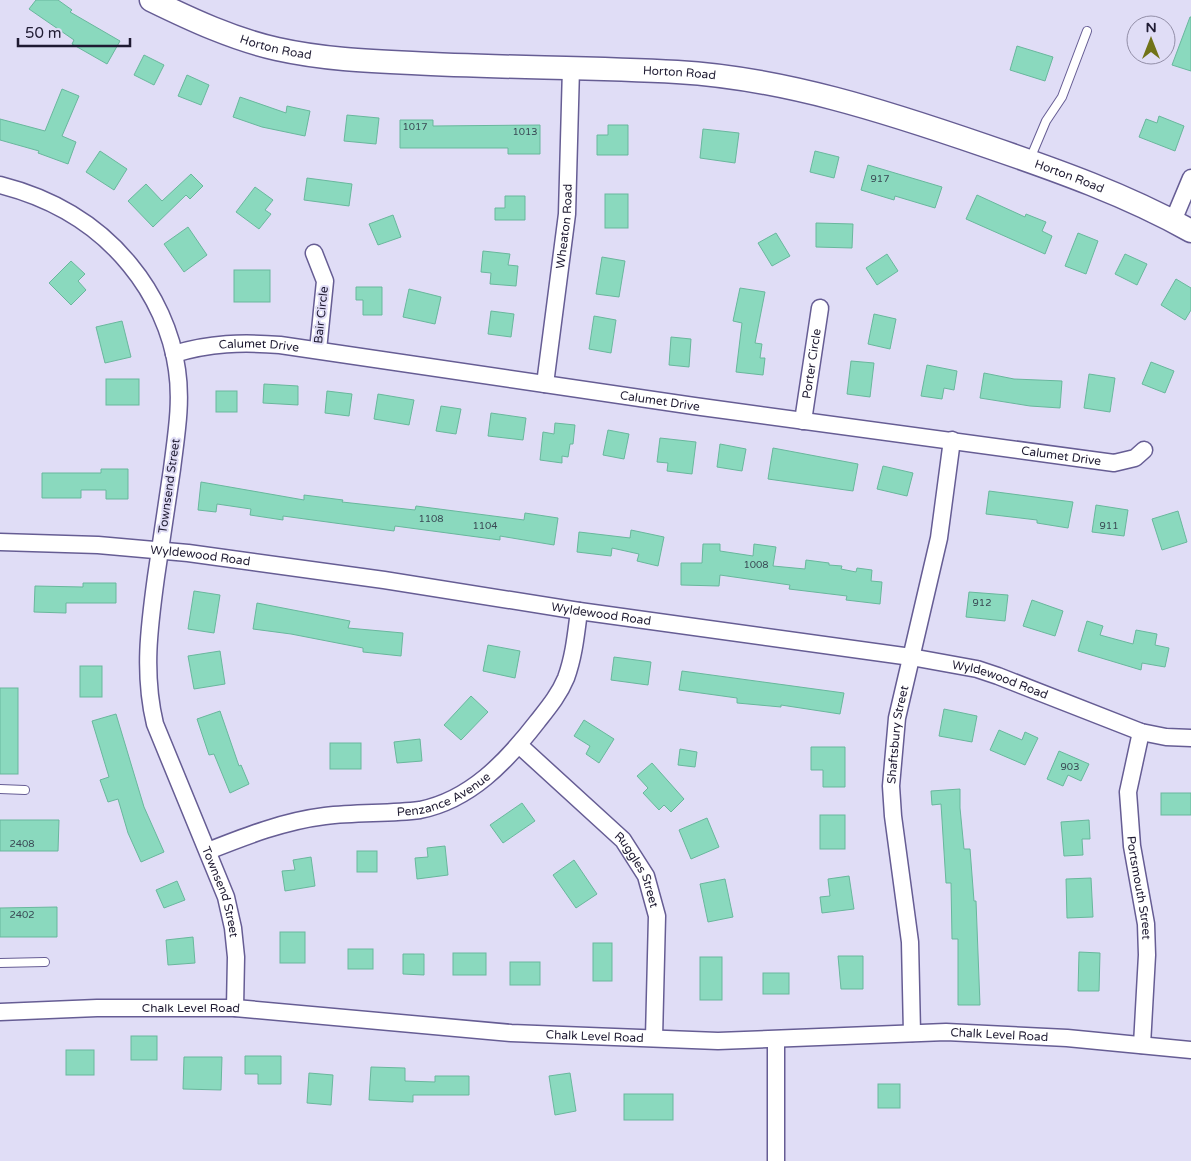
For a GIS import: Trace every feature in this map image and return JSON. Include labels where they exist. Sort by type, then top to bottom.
[{"type":"street","name":"Horton Road","points":[[151,0],[228,34],[275,48],[311,55],[348,60],[474,67],[679,72],[775,85],[871,109],[1029,161],[1120,197],[1182,226]]},
{"type":"street","name":"Wheaton Road","points":[[545,384],[567,214],[571,68]]},
{"type":"street","points":[[1182,226],[1191,178]]},
{"type":"street","name":"Townsend Street","points":[[0,185],[25,191],[68,211],[112,244],[139,276],[156,305],[174,354],[178,370],[179,404],[148,639],[149,699],[155,724],[226,897],[233,928],[236,957],[234,1008]]},
{"type":"street","name":"Bair Circle","points":[[314,253],[325,281],[318,350]]},
{"type":"street","name":"Porter Circle","points":[[804,421],[820,308]]},
{"type":"street","name":"Calumet Drive","points":[[174,354],[197,347],[242,342],[318,350],[804,421],[1114,463],[1130,460],[1144,450]]},
{"type":"street","name":"Shaftsbury Street","points":[[912,1033],[910,942],[893,816],[891,786],[897,718],[938,538],[952,440]]},
{"type":"street","name":"Wyldewood Road","points":[[0,542],[160,550],[384,580],[911,657],[977,669],[1141,732],[1166,738],[1191,738]]},
{"type":"street","name":"Penzance Avenue","points":[[208,851],[256,832],[292,822],[325,816],[403,812],[435,807],[461,796],[475,786],[519,745],[560,690],[574,654],[579,610]]},
{"type":"street","name":"Portsmouth Street","points":[[1141,732],[1128,792],[1132,846],[1146,924],[1147,955],[1142,1045]]},
{"type":"street","name":"Ruggles Street","points":[[519,745],[624,840],[646,876],[658,916],[654,1038]]},
{"type":"street","name":"Chalk Level Road","points":[[0,1012],[97,1008],[234,1008],[511,1033],[718,1041],[946,1032],[1048,1037],[1191,1050]]},
{"type":"street","points":[[776,1040],[776,1161]]},
{"type":"lane","points":[[1029,161],[1046,121],[1062,97],[1087,31]]},
{"type":"lane","points":[[0,790],[25,790]]},
{"type":"lane","points":[[0,963],[45,962]]},
{"type":"building","points":[[36,0],[58,0],[72,10],[70,12],[120,41],[107,64],[72,44],[74,40],[29,9]]},
{"type":"building","points":[[1191,17],[1191,71],[1172,65],[1176,65],[1176,54]]},
{"type":"building","points":[[1017,46],[1053,57],[1045,81],[1010,70]]},
{"type":"building","points":[[144,55],[164,65],[154,85],[134,75]]},
{"type":"building","points":[[187,75],[209,85],[201,105],[178,96]]},
{"type":"building","points":[[62,89],[79,96],[62,136],[76,142],[68,164],[38,153],[39,151],[0,140],[0,119],[45,131]]},
{"type":"building","points":[[240,97],[286,113],[287,106],[310,111],[305,136],[262,127],[233,117]]},
{"type":"building","points":[[347,115],[379,118],[376,144],[344,141]]},
{"type":"building","points":[[1159,116],[1184,126],[1175,151],[1139,137],[1146,119],[1157,123]]},
{"type":"building","points":[[400,120],[433,120],[433,126],[540,125],[540,154],[508,154],[508,148],[400,148]]},
{"type":"building","points":[[608,125],[628,125],[628,155],[597,155],[597,135],[608,135]]},
{"type":"building","points":[[703,129],[739,133],[735,163],[700,158]]},
{"type":"building","points":[[100,151],[127,169],[114,190],[86,172]]},
{"type":"building","points":[[815,151],[839,157],[834,178],[810,172]]},
{"type":"building","points":[[868,165],[942,187],[935,208],[895,196],[894,200],[861,190]]},
{"type":"building","points":[[191,174],[203,186],[190,199],[186,195],[153,227],[128,201],[146,184],[162,201]]},
{"type":"building","points":[[307,178],[352,184],[349,206],[304,200]]},
{"type":"building","points":[[255,187],[273,200],[265,210],[271,214],[259,229],[236,212]]},
{"type":"building","points":[[605,194],[628,194],[628,228],[605,228]]},
{"type":"building","points":[[977,195],[1025,217],[1026,214],[1046,222],[1042,231],[1052,236],[1045,254],[966,219]]},
{"type":"building","points":[[505,196],[525,196],[525,220],[495,220],[495,208],[505,208]]},
{"type":"building","points":[[393,215],[401,237],[378,245],[369,224]]},
{"type":"building","points":[[816,223],[853,224],[852,248],[816,247]]},
{"type":"building","points":[[188,227],[207,255],[184,272],[164,244]]},
{"type":"building","points":[[776,233],[790,256],[772,266],[758,243]]},
{"type":"building","points":[[1078,233],[1098,241],[1086,274],[1065,266]]},
{"type":"building","points":[[483,251],[510,254],[508,265],[518,266],[516,286],[490,284],[491,273],[481,272]]},
{"type":"building","points":[[887,254],[898,271],[877,285],[866,268]]},
{"type":"building","points":[[1125,254],[1147,264],[1137,285],[1115,274]]},
{"type":"building","points":[[602,257],[625,261],[619,297],[596,294]]},
{"type":"building","points":[[71,261],[85,274],[78,281],[86,290],[71,305],[49,283]]},
{"type":"building","points":[[234,270],[270,270],[270,302],[234,302]]},
{"type":"building","points":[[1176,279],[1191,288],[1191,310],[1185,320],[1161,305]]},
{"type":"building","points":[[356,287],[382,287],[382,315],[363,315],[363,300],[356,300]]},
{"type":"building","points":[[740,288],[765,292],[755,343],[762,344],[760,358],[765,358],[763,375],[736,372],[742,323],[733,321]]},
{"type":"building","points":[[409,289],[441,297],[435,324],[403,317]]},
{"type":"building","points":[[491,311],[514,314],[511,337],[488,334]]},
{"type":"building","points":[[874,314],[896,319],[890,349],[868,344]]},
{"type":"building","points":[[594,316],[616,320],[611,353],[589,349]]},
{"type":"building","points":[[122,321],[131,357],[105,363],[96,327]]},
{"type":"building","points":[[671,337],[691,339],[689,367],[669,365]]},
{"type":"building","points":[[851,361],[874,363],[870,397],[847,394]]},
{"type":"building","points":[[1151,362],[1174,371],[1165,393],[1142,384]]},
{"type":"building","points":[[927,365],[957,371],[954,390],[944,388],[942,399],[921,396]]},
{"type":"building","points":[[984,373],[1014,379],[1062,381],[1060,408],[1030,406],[980,398]]},
{"type":"building","points":[[1089,374],[1115,378],[1110,412],[1084,408]]},
{"type":"building","points":[[106,379],[139,379],[139,405],[106,405]]},
{"type":"building","points":[[264,384],[298,386],[298,405],[263,403]]},
{"type":"building","points":[[216,391],[237,391],[237,412],[216,412]]},
{"type":"building","points":[[327,391],[352,394],[349,416],[325,413]]},
{"type":"building","points":[[378,394],[414,400],[409,425],[374,419]]},
{"type":"building","points":[[441,406],[461,409],[456,434],[436,431]]},
{"type":"building","points":[[491,413],[526,418],[523,440],[488,436]]},
{"type":"building","points":[[555,423],[575,425],[573,444],[570,444],[568,457],[562,456],[562,463],[540,460],[543,432],[554,434]]},
{"type":"building","points":[[608,430],[629,434],[624,459],[603,455]]},
{"type":"building","points":[[660,438],[696,442],[692,474],[667,471],[668,463],[657,462]]},
{"type":"building","points":[[720,444],[746,449],[742,471],[717,467]]},
{"type":"building","points":[[773,448],[858,464],[853,491],[768,479]]},
{"type":"building","points":[[883,466],[913,473],[907,496],[877,489]]},
{"type":"building","points":[[101,469],[128,469],[128,499],[106,499],[106,490],[81,490],[81,498],[42,498],[42,473],[101,473]]},
{"type":"building","points":[[201,482],[304,500],[304,495],[343,500],[342,502],[415,510],[416,506],[524,520],[525,513],[558,518],[554,545],[500,536],[500,540],[395,526],[394,531],[283,516],[283,520],[250,515],[251,509],[217,504],[216,512],[198,510]]},
{"type":"building","points":[[989,491],[1073,502],[1068,528],[1037,523],[1037,520],[986,514]]},
{"type":"building","points":[[1096,505],[1128,510],[1124,536],[1092,532]]},
{"type":"building","points":[[1178,511],[1187,542],[1162,550],[1152,519]]},
{"type":"building","points":[[631,530],[664,537],[658,566],[637,561],[639,554],[612,548],[611,556],[577,552],[579,532],[630,538]]},
{"type":"building","points":[[703,544],[720,544],[720,551],[753,556],[754,544],[776,547],[773,566],[805,569],[806,560],[842,566],[841,569],[856,572],[857,568],[872,570],[871,581],[882,582],[880,604],[846,600],[847,596],[789,589],[790,585],[720,575],[719,586],[681,585],[681,563],[702,563]]},
{"type":"building","points":[[83,583],[116,583],[116,603],[66,603],[66,613],[34,612],[35,586],[83,587]]},
{"type":"building","points":[[194,591],[220,595],[214,633],[188,629]]},
{"type":"building","points":[[969,592],[1008,595],[1005,621],[966,617]]},
{"type":"building","points":[[1032,600],[1063,611],[1055,636],[1023,626]]},
{"type":"building","points":[[257,603],[350,621],[348,628],[403,633],[401,656],[363,652],[363,648],[291,634],[253,629]]},
{"type":"building","points":[[1087,621],[1103,626],[1100,635],[1133,644],[1136,630],[1157,634],[1155,645],[1169,648],[1165,667],[1142,663],[1141,670],[1078,651]]},
{"type":"building","points":[[488,645],[520,651],[515,678],[483,671]]},
{"type":"building","points":[[220,651],[225,684],[194,689],[188,656]]},
{"type":"building","points":[[614,657],[651,662],[648,685],[611,680]]},
{"type":"building","points":[[80,666],[102,666],[102,697],[80,697]]},
{"type":"building","points":[[682,671],[844,693],[840,714],[781,705],[781,707],[737,703],[737,698],[679,690]]},
{"type":"building","points":[[0,688],[18,688],[18,774],[0,774]]},
{"type":"building","points":[[471,696],[488,712],[461,740],[444,725]]},
{"type":"building","points":[[944,709],[977,716],[972,742],[939,736]]},
{"type":"building","points":[[220,711],[239,766],[241,765],[249,784],[230,793],[214,754],[209,755],[197,719]]},
{"type":"building","points":[[116,714],[144,807],[164,852],[141,862],[128,833],[118,799],[108,802],[100,780],[109,777],[92,721]]},
{"type":"building","points":[[584,720],[614,739],[599,763],[586,754],[590,746],[574,736]]},
{"type":"building","points":[[999,730],[1022,740],[1025,732],[1038,738],[1025,765],[990,750]]},
{"type":"building","points":[[420,739],[422,761],[397,763],[394,742]]},
{"type":"building","points":[[330,743],[361,743],[361,769],[330,769]]},
{"type":"building","points":[[811,747],[845,747],[845,787],[823,787],[823,770],[811,770]]},
{"type":"building","points":[[680,749],[697,752],[695,767],[678,765]]},
{"type":"building","points":[[1059,751],[1089,764],[1081,781],[1068,775],[1063,786],[1047,779]]},
{"type":"building","points":[[652,763],[684,799],[671,812],[664,805],[659,810],[643,793],[648,788],[637,776]]},
{"type":"building","points":[[960,789],[964,849],[970,849],[974,901],[976,901],[980,1005],[958,1005],[958,939],[952,939],[951,883],[946,883],[941,804],[932,805],[931,791]]},
{"type":"building","points":[[1161,793],[1191,793],[1191,815],[1161,815]]},
{"type":"building","points":[[522,803],[535,821],[503,843],[490,825]]},
{"type":"building","points":[[820,815],[845,815],[845,849],[820,849]]},
{"type":"building","points":[[707,818],[719,847],[691,859],[679,830]]},
{"type":"building","points":[[0,820],[59,820],[58,851],[0,851]]},
{"type":"building","points":[[1089,820],[1090,839],[1082,839],[1083,855],[1064,856],[1061,822]]},
{"type":"building","points":[[445,846],[448,875],[417,879],[415,858],[428,857],[427,848]]},
{"type":"building","points":[[357,851],[377,851],[377,872],[357,872]]},
{"type":"building","points":[[311,857],[315,886],[285,891],[282,871],[295,870],[293,860]]},
{"type":"building","points":[[574,860],[597,894],[576,908],[553,875]]},
{"type":"building","points":[[849,876],[854,909],[822,913],[820,897],[830,896],[828,879]]},
{"type":"building","points":[[1091,878],[1093,917],[1067,918],[1066,879]]},
{"type":"building","points":[[725,879],[733,917],[708,922],[700,884]]},
{"type":"building","points":[[177,881],[185,900],[164,908],[156,890]]},
{"type":"building","points":[[57,907],[57,937],[0,937],[0,908]]},
{"type":"building","points":[[280,932],[305,932],[305,963],[280,963]]},
{"type":"building","points":[[193,937],[195,963],[168,965],[166,940]]},
{"type":"building","points":[[593,943],[612,943],[612,981],[593,981]]},
{"type":"building","points":[[348,949],[373,949],[373,969],[348,969]]},
{"type":"building","points":[[1079,952],[1100,953],[1099,991],[1078,991]]},
{"type":"building","points":[[453,953],[486,953],[486,975],[453,975]]},
{"type":"building","points":[[403,954],[424,954],[424,975],[403,974]]},
{"type":"building","points":[[838,956],[863,956],[863,989],[841,989]]},
{"type":"building","points":[[700,957],[722,957],[722,1000],[700,1000]]},
{"type":"building","points":[[510,962],[540,962],[540,985],[510,985]]},
{"type":"building","points":[[763,973],[789,973],[789,994],[763,994]]},
{"type":"building","points":[[131,1036],[157,1036],[157,1060],[131,1060]]},
{"type":"building","points":[[66,1050],[94,1050],[94,1075],[66,1075]]},
{"type":"building","points":[[245,1056],[281,1056],[281,1084],[258,1084],[258,1074],[245,1074]]},
{"type":"building","points":[[184,1057],[222,1057],[221,1090],[183,1089]]},
{"type":"building","points":[[371,1067],[405,1068],[405,1081],[435,1082],[435,1076],[469,1076],[469,1095],[413,1095],[413,1102],[369,1100]]},
{"type":"building","points":[[309,1073],[333,1075],[331,1105],[307,1103]]},
{"type":"building","points":[[570,1073],[576,1111],[555,1115],[549,1076]]},
{"type":"building","points":[[878,1084],[900,1084],[900,1108],[878,1108]]},
{"type":"building","points":[[624,1094],[673,1094],[673,1120],[624,1120]]}]
